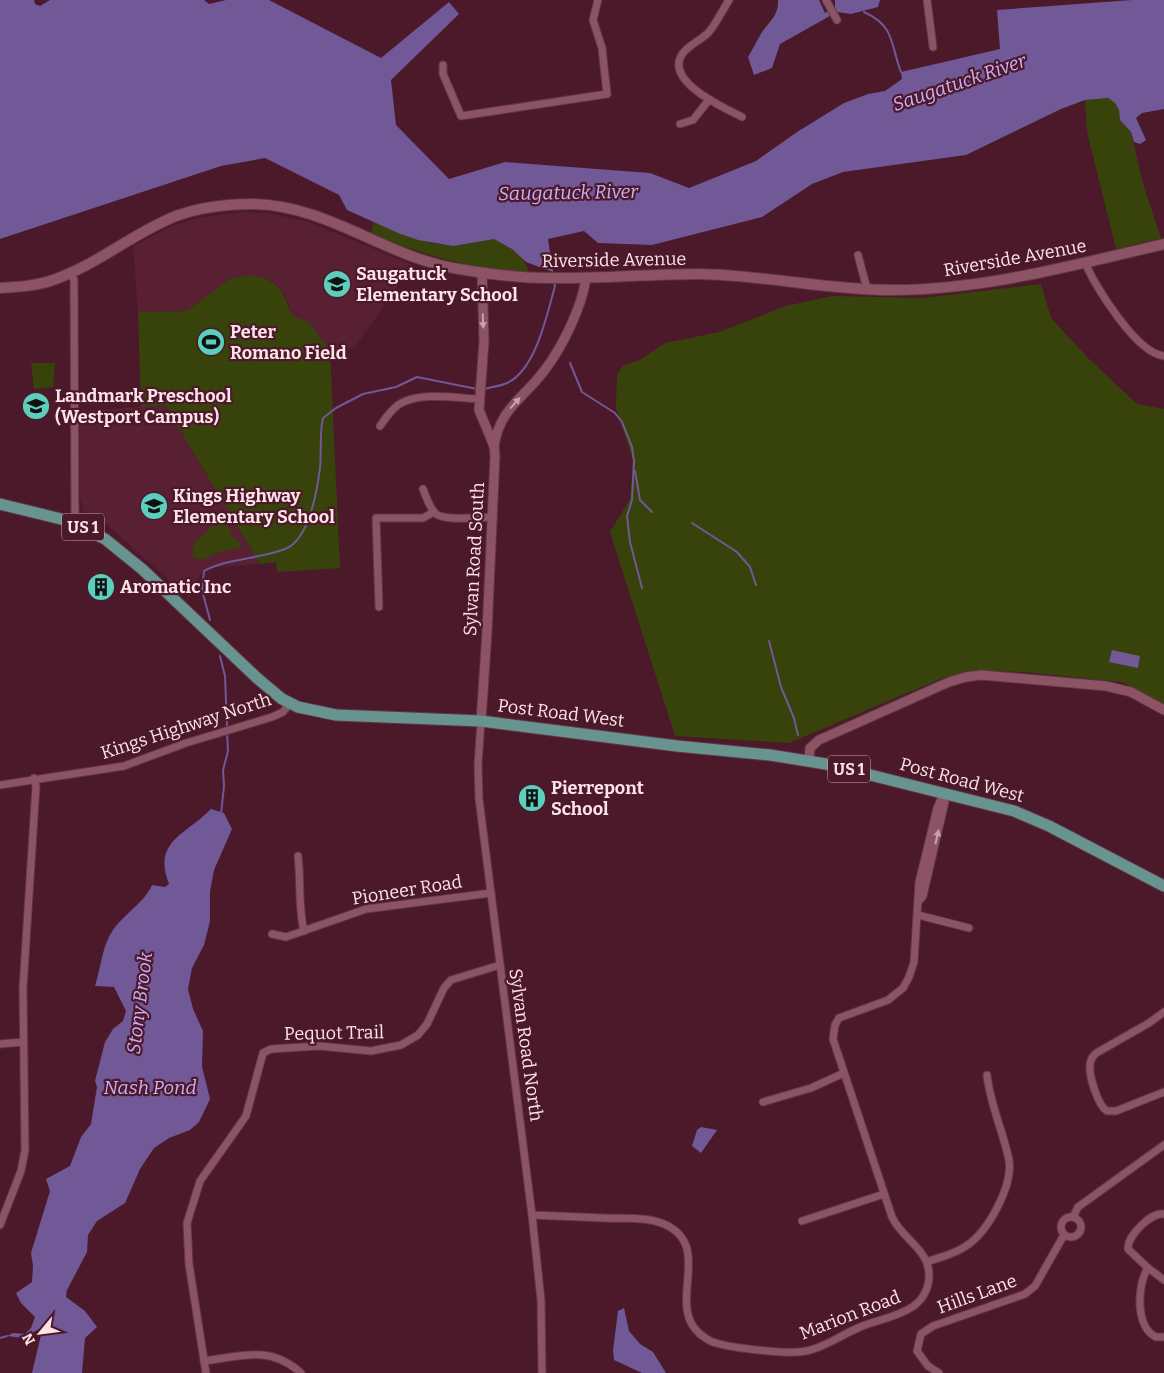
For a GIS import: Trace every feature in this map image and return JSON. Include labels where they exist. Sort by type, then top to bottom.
[{"type":"main road","name":"Riverside Avenue","points":[[0,288],[40,283],[71,273],[179,215],[211,207],[254,204],[303,211],[421,260],[482,273],[553,278],[718,275],[867,289],[905,290],[976,284],[1085,263],[1164,244]]},
{"type":"main road","name":"Post Road West","points":[[0,504],[75,524],[97,534],[124,552],[257,678],[290,703],[305,709],[336,715],[481,721],[808,760],[944,792],[1028,816],[1164,886]]},
{"type":"street","points":[[443,65],[443,74],[461,116],[607,94],[602,48],[593,20],[598,0]]},
{"type":"street","points":[[729,0],[708,32],[680,57],[683,75],[708,101],[742,117]]},
{"type":"street","points":[[826,0],[836,19]]},
{"type":"street","points":[[927,0],[933,47]]},
{"type":"street","points":[[680,124],[693,120],[708,101]]},
{"type":"street","points":[[858,255],[867,289]]},
{"type":"street","points":[[1085,263],[1096,287],[1116,316],[1141,342],[1164,356]]},
{"type":"street","points":[[71,273],[74,280],[75,524]]},
{"type":"street","name":"Sylvan Road South","points":[[481,721],[493,517],[494,446],[480,414],[479,396],[484,336],[482,273]]},
{"type":"street","points":[[380,426],[391,411],[411,400],[429,398],[479,396],[487,422],[493,423],[501,419],[542,374],[554,356],[575,315],[586,278]]},
{"type":"street","points":[[494,446],[501,419]]},
{"type":"street","points":[[423,489],[434,512],[438,516],[447,518],[493,517]]},
{"type":"street","points":[[379,607],[376,518],[423,518],[434,512]]},
{"type":"street","points":[[808,760],[810,748],[816,742],[949,682],[970,676],[1006,677],[1112,687],[1131,692],[1164,710]]},
{"type":"street","name":"Kings Highway North","points":[[0,785],[34,778],[124,766],[230,729],[277,715],[290,703]]},
{"type":"street","name":"Sylvan Road North","points":[[481,721],[478,787],[532,1215],[541,1300],[542,1373]]},
{"type":"street","points":[[0,1225],[24,1157],[22,988],[35,794],[34,778]]},
{"type":"street","points":[[944,792],[945,802],[923,896],[919,901],[914,962],[904,988],[888,1000],[839,1018],[835,1025],[833,1039],[896,1227],[921,1252],[927,1262],[959,1250],[972,1242],[985,1226],[1006,1188],[1009,1161],[989,1091],[987,1075]]},
{"type":"street","points":[[298,856],[304,931]]},
{"type":"street","name":"Pioneer Road","points":[[272,934],[286,937],[366,909],[491,893]]},
{"type":"street","points":[[918,915],[969,928]]},
{"type":"street","name":"Pequot Trail","points":[[206,1373],[189,1264],[186,1237],[188,1216],[200,1181],[246,1116],[259,1063],[264,1052],[271,1049],[319,1046],[363,1052],[401,1045],[418,1035],[427,1024],[444,988],[452,980],[500,965]]},
{"type":"street","points":[[1164,1012],[1144,1026],[1098,1052],[1090,1066],[1099,1102],[1107,1111],[1116,1111],[1164,1092]]},
{"type":"street","points":[[0,1044],[23,1042]]},
{"type":"street","points":[[763,1102],[811,1088],[844,1073]]},
{"type":"street","name":"Hills Lane","points":[[938,1373],[928,1366],[917,1351],[921,1334],[933,1326],[1026,1294],[1035,1286],[1064,1234],[1061,1229],[1062,1222],[1067,1218],[1074,1217],[1078,1207],[1164,1145]]},
{"type":"street","points":[[802,1221],[884,1194]]},
{"type":"street","points":[[1164,1214],[1155,1215],[1141,1227],[1127,1244],[1128,1249],[1164,1280]]},
{"type":"street","name":"Marion Road","points":[[532,1215],[656,1221],[666,1225],[680,1236],[687,1250],[690,1274],[686,1313],[701,1335],[722,1344],[806,1351],[861,1327],[901,1314],[912,1307],[926,1290],[929,1276],[927,1262]]},
{"type":"street","points":[[1064,1234],[1072,1237],[1080,1232],[1080,1223],[1074,1217]]},
{"type":"street","points":[[1148,1268],[1141,1277],[1140,1305],[1143,1320],[1151,1335],[1156,1337],[1164,1336]]},
{"type":"street","points":[[204,1361],[258,1354],[274,1356],[290,1363],[301,1373]]},
{"type":"shaded area","name":"Saugatuck Elementary School","points":[[244,212],[268,213],[309,222],[413,265],[355,347],[330,351],[310,324],[292,315],[285,295],[273,281],[231,279],[187,311],[138,312],[133,246],[172,226],[201,217]]},
{"type":"shaded area","name":"Kings Highway Elementary School","points":[[165,405],[260,564],[204,568],[189,598],[105,523],[84,514],[80,498],[79,411]]},
{"type":"green space","points":[[1108,98],[1115,103],[1119,110],[1120,120],[1131,132],[1143,184],[1161,238],[1116,249],[1087,132],[1085,100]]},
{"type":"green space","points":[[374,222],[412,238],[432,243],[457,245],[484,239],[500,240],[516,251],[529,272],[487,268],[448,260],[410,249],[371,233]]},
{"type":"green space","points":[[253,275],[262,277],[275,284],[283,293],[292,315],[310,323],[330,351],[340,568],[277,572],[276,562],[260,564],[165,405],[141,407],[138,312],[187,311],[231,278]]},
{"type":"green space","points":[[1041,284],[1051,318],[1087,357],[1137,404],[1164,409],[1164,704],[1122,682],[1025,672],[985,671],[943,678],[789,743],[675,736],[610,532],[630,499],[633,460],[616,408],[617,375],[623,365],[638,361],[665,343],[720,332],[785,306],[833,296],[922,298]]},
{"type":"green space","points":[[31,363],[55,363],[53,387],[34,389]]},
{"type":"green space","points":[[223,522],[228,524],[232,536],[242,545],[240,548],[218,552],[202,560],[193,557],[196,541],[212,525],[215,527]]},
{"type":"water","name":"Saugatuck River","points":[[0,0],[34,0],[35,4],[40,6],[50,0],[204,0],[209,4],[226,0],[269,0],[381,58],[449,2],[459,14],[391,80],[396,125],[449,179],[505,162],[650,173],[689,188],[756,161],[797,132],[844,103],[868,94],[885,91],[902,79],[901,72],[1000,49],[997,10],[1132,0],[1164,0],[1164,109],[1142,113],[1136,118],[1146,140],[1140,144],[1134,142],[1131,132],[1120,120],[1119,110],[1115,103],[1108,98],[1085,100],[1061,109],[966,155],[843,172],[812,184],[762,217],[652,245],[598,243],[584,231],[548,239],[553,272],[526,262],[512,249],[494,239],[453,246],[418,240],[398,233],[347,210],[339,195],[265,158],[221,166],[0,239]]},
{"type":"water","points":[[778,0],[819,0],[825,13],[835,7],[835,0],[880,0],[878,7],[851,14],[837,12],[780,44],[772,68],[754,75],[748,57],[775,14]]},
{"type":"water","points":[[1112,650],[1140,656],[1138,668],[1109,662]]},
{"type":"water","name":"Nash Pond","points":[[211,809],[224,813],[232,829],[214,870],[210,891],[210,921],[204,945],[192,968],[188,989],[193,1009],[203,1031],[202,1067],[210,1099],[199,1122],[190,1130],[169,1138],[154,1148],[140,1169],[125,1203],[97,1221],[88,1235],[87,1252],[67,1290],[66,1297],[85,1311],[97,1327],[85,1338],[82,1373],[32,1373],[41,1335],[39,1329],[23,1338],[7,1336],[13,1333],[25,1334],[31,1328],[35,1317],[21,1303],[16,1293],[32,1282],[33,1266],[31,1253],[50,1191],[46,1179],[70,1166],[81,1137],[91,1124],[97,1087],[95,1081],[105,1042],[113,1029],[123,1021],[126,1011],[114,987],[95,986],[104,950],[113,930],[139,903],[152,885],[165,887],[169,884],[165,869],[165,858],[168,848],[174,840]]},
{"type":"water","points":[[701,1127],[717,1130],[701,1153],[692,1146],[697,1130]]},
{"type":"water","points":[[624,1308],[629,1331],[640,1344],[653,1352],[666,1373],[642,1373],[614,1360],[613,1350],[618,1311]]},
{"type":"waterway","points":[[864,12],[874,17],[886,29],[893,44],[901,72]]},
{"type":"waterway","name":"Stony Brook","points":[[484,389],[507,383],[526,366],[544,326],[555,286],[553,280]]},
{"type":"waterway","points":[[570,363],[582,392],[615,413],[622,422],[632,447],[634,461],[632,500],[627,516],[630,542],[642,588]]},
{"type":"waterway","name":"Stony Brook","points":[[210,620],[202,590],[204,571],[224,563],[285,549],[300,536],[310,514],[317,489],[323,418],[336,408],[363,394],[396,387],[417,377],[477,389]]},
{"type":"waterway","points":[[635,471],[640,500],[652,512]]},
{"type":"waterway","points":[[692,523],[737,552],[750,567],[756,585]]},
{"type":"waterway","points":[[769,641],[781,687],[794,718],[798,735]]},
{"type":"waterway","name":"Stony Brook","points":[[220,656],[225,676],[227,727]]},
{"type":"waterway","name":"Stony Brook","points":[[221,814],[224,786],[223,770],[228,751],[227,732]]},
{"type":"waterway","points":[[0,1338],[7,1336]]},
{"type":"place","name":"Saugatuck Elementary School","points":[[337,284]]},
{"type":"place","name":"Peter Romano Field","points":[[211,342]]},
{"type":"place","name":"Landmark Preschool (Westport Campus)","points":[[36,406]]},
{"type":"place","name":"Kings Highway Elementary School","points":[[154,506]]},
{"type":"place","name":"Aromatic Inc","points":[[101,587]]},
{"type":"place","name":"Pierrepont School","points":[[532,798]]}]
